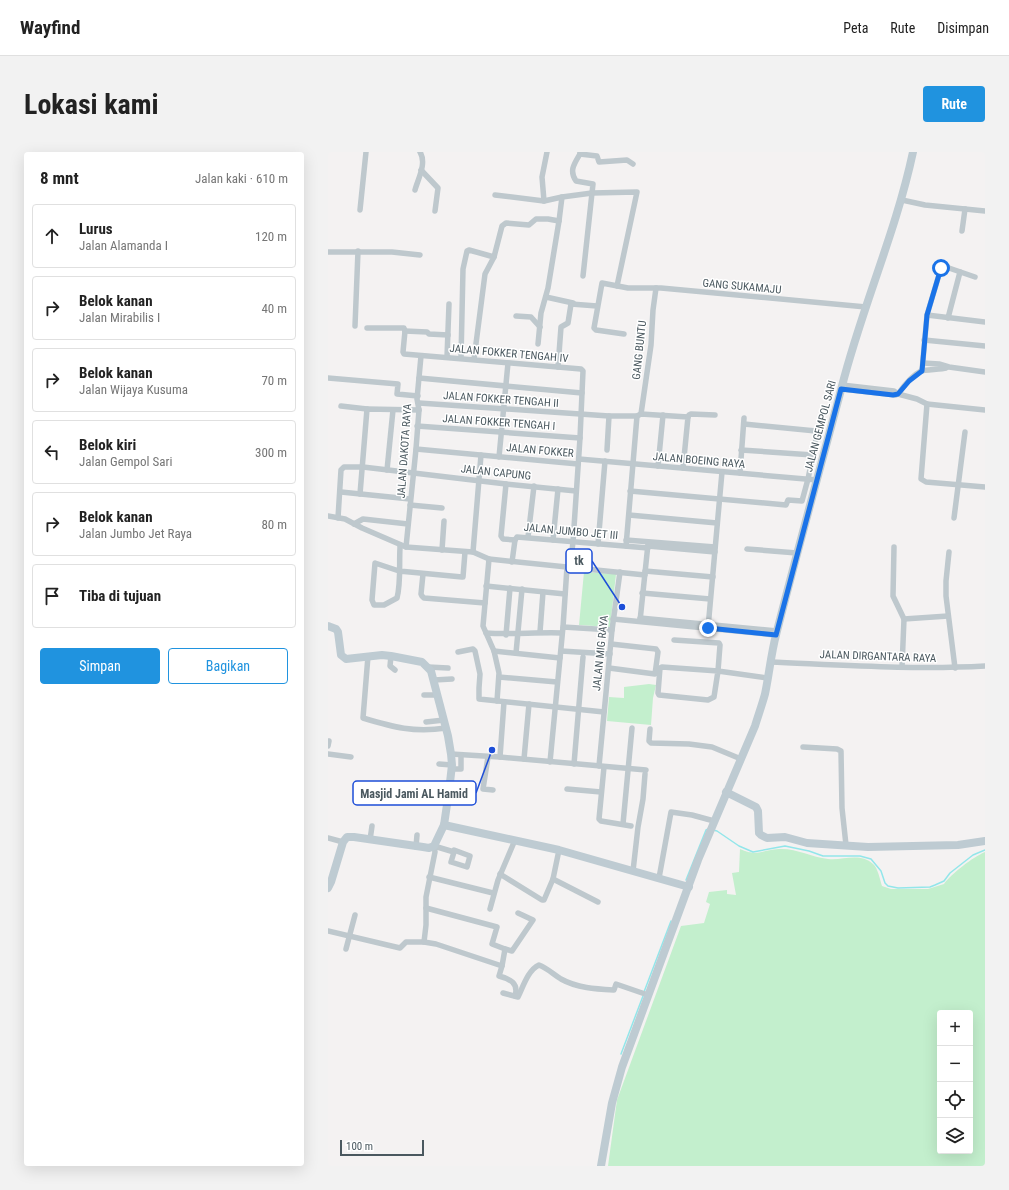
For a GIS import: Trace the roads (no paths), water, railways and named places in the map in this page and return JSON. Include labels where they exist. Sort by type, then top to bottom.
[{"type":"street","points":[[360,210],[366,152]]},
{"type":"street","points":[[414,190],[423,159],[420,152]]},
{"type":"street","points":[[544,202],[542,177],[547,152]]},
{"type":"street","name":"JALAN GEMPOL SARI","points":[[601,1166],[616,1087],[645,994],[668,942],[685,886],[714,823],[762,706],[776,633],[797,553],[812,480],[878,268],[891,236],[902,200],[913,152]]},
{"type":"street","points":[[584,276],[593,184],[576,181],[572,174],[572,168],[580,153],[597,156],[599,162],[627,160],[633,164]]},
{"type":"street","points":[[421,170],[438,188],[435,212]]},
{"type":"street","points":[[495,195],[544,202],[562,197],[592,193],[637,192],[617,286]]},
{"type":"street","points":[[538,344],[562,197]]},
{"type":"street","points":[[902,200],[925,205],[965,208],[985,212]]},
{"type":"street","points":[[962,231],[965,208]]},
{"type":"street","points":[[474,359],[485,274],[494,258],[501,228],[504,224],[530,224],[536,219],[559,221]]},
{"type":"street","points":[[461,358],[463,269],[467,251],[473,250],[494,258]]},
{"type":"street","points":[[328,252],[358,251],[420,255]]},
{"type":"street","points":[[355,326],[358,251]]},
{"type":"street","points":[[922,371],[927,315],[941,268],[946,267],[975,277]]},
{"type":"street","points":[[948,318],[960,272]]},
{"type":"street","name":"GANG SUKAMAJU","points":[[597,306],[602,283],[628,288],[656,288],[866,307]]},
{"type":"street","name":"GANG BUNTU","points":[[626,543],[633,464],[639,415],[651,345],[656,288]]},
{"type":"street","points":[[546,297],[572,303],[597,306],[593,326],[594,329],[624,334]]},
{"type":"street","points":[[558,367],[561,327],[568,323],[572,303]]},
{"type":"street","points":[[447,357],[449,304]]},
{"type":"street","points":[[927,315],[985,322]]},
{"type":"street","points":[[516,316],[532,317],[540,326]]},
{"type":"street","points":[[367,328],[404,328],[405,331],[448,335]]},
{"type":"street","name":"JALAN FOKKER TENGAH IV","points":[[405,331],[403,353],[421,356],[474,359],[583,370],[582,414],[573,542],[565,594],[563,630],[550,762]]},
{"type":"street","points":[[924,340],[985,346]]},
{"type":"street","name":"JALAN DAKOTA RAYA","points":[[406,547],[416,449],[421,356]]},
{"type":"street","points":[[499,457],[508,363]]},
{"type":"street","points":[[923,363],[939,364],[949,367],[985,372]]},
{"type":"street","points":[[898,394],[909,381],[922,371],[931,371],[949,367]]},
{"type":"street","points":[[328,378],[398,384],[397,394],[418,396]]},
{"type":"street","points":[[419,378],[582,393]]},
{"type":"street","points":[[842,387],[893,395],[898,394],[917,399],[927,404],[985,410]]},
{"type":"street","name":"JALAN FOKKER TENGAH II","points":[[419,403],[609,416],[663,415],[688,418],[691,414],[716,415]]},
{"type":"street","points":[[927,404],[920,476],[921,479],[926,482],[985,487]]},
{"type":"street","points":[[342,406],[393,410],[419,410]]},
{"type":"street","points":[[360,494],[368,408]]},
{"type":"street","points":[[387,470],[393,410]]},
{"type":"street","points":[[658,466],[663,415]]},
{"type":"street","points":[[607,450],[609,416]]},
{"type":"street","points":[[683,468],[688,418]]},
{"type":"street","points":[[630,491],[786,505],[788,500],[802,501],[812,480],[813,455],[817,434],[814,430],[744,421],[740,473]]},
{"type":"street","name":"JALAN FOKKER TENGAH I","points":[[417,426],[580,438]]},
{"type":"street","points":[[954,518],[965,432]]},
{"type":"street","name":"JALAN FOKKER","points":[[416,449],[499,457],[578,461]]},
{"type":"street","points":[[741,450],[813,455]]},
{"type":"street","points":[[473,552],[481,455]]},
{"type":"street","name":"JALAN BOEING RAYA","points":[[578,461],[607,461],[812,480]]},
{"type":"street","points":[[600,544],[607,461]]},
{"type":"street","name":"JALAN CAPUNG","points":[[341,492],[342,468],[344,467],[362,467],[413,474],[576,491]]},
{"type":"street","points":[[708,626],[722,472]]},
{"type":"street","name":"JALAN JUMBO JET III","points":[[506,484],[501,536],[503,539],[515,540],[517,537],[600,544],[626,543],[715,549]]},
{"type":"street","points":[[528,538],[534,486]]},
{"type":"street","points":[[553,540],[558,489]]},
{"type":"street","points":[[338,518],[341,492],[442,508]]},
{"type":"street","points":[[629,515],[717,523]]},
{"type":"street","points":[[328,516],[345,519],[406,547],[473,552],[489,560],[620,572],[713,576]]},
{"type":"street","points":[[354,524],[363,519],[408,524]]},
{"type":"street","points":[[442,550],[444,521]]},
{"type":"street","points":[[512,562],[515,540]]},
{"type":"street","points":[[400,545],[399,572],[397,598],[381,606],[374,605],[372,600],[375,563],[399,572],[463,577],[465,552]]},
{"type":"street","points":[[640,620],[648,545]]},
{"type":"street","points":[[894,547],[893,596],[904,619],[902,667]]},
{"type":"street","points":[[747,549],[797,553]]},
{"type":"street","points":[[949,552],[946,581],[948,616],[955,668]]},
{"type":"street","points":[[489,560],[483,626],[494,651],[499,677],[497,701]]},
{"type":"street","name":"JALAN MIG RAYA","points":[[620,572],[612,630],[604,712],[599,819],[601,821],[624,824]]},
{"type":"street","points":[[423,574],[421,594],[424,598],[485,603]]},
{"type":"street","points":[[486,586],[565,594]]},
{"type":"street","points":[[506,635],[510,588]]},
{"type":"street","points":[[516,653],[522,589]]},
{"type":"street","points":[[540,632],[543,592]]},
{"type":"street","points":[[642,593],[710,599]]},
{"type":"street","points":[[904,619],[948,616]]},
{"type":"street","points":[[614,620],[640,620],[776,633]]},
{"type":"street","points":[[328,626],[336,629],[338,632],[340,652],[343,658],[349,660],[368,656],[391,656],[418,661],[428,666],[448,668]]},
{"type":"street","points":[[486,633],[506,635],[563,630],[612,630]]},
{"type":"street","points":[[674,640],[719,643],[718,672],[714,697],[708,700],[658,694],[660,668],[662,667],[718,672],[767,678]]},
{"type":"street","points":[[609,668],[653,674],[656,672],[658,652],[656,649],[611,644]]},
{"type":"street","points":[[458,652],[473,649],[475,651],[480,674],[479,699],[604,712]]},
{"type":"street","points":[[494,651],[560,658]]},
{"type":"street","points":[[561,651],[610,654]]},
{"type":"street","points":[[368,656],[363,718],[412,730],[429,731],[445,724]]},
{"type":"street","points":[[391,656],[390,666],[395,670]]},
{"type":"street","points":[[574,764],[583,657]]},
{"type":"street","name":"JALAN DIRGANTARA RAYA","points":[[770,662],[955,668],[985,666]]},
{"type":"street","points":[[424,942],[426,925],[426,897],[429,877],[435,852],[434,846],[444,825],[452,767],[445,724],[434,680],[428,666]]},
{"type":"street","points":[[499,677],[557,682]]},
{"type":"street","points":[[434,680],[452,679]]},
{"type":"street","points":[[424,695],[438,695]]},
{"type":"street","points":[[500,757],[504,702]]},
{"type":"street","points":[[524,760],[529,704]]},
{"type":"street","points":[[426,722],[445,724]]},
{"type":"street","points":[[631,826],[624,824],[632,728]]},
{"type":"street","points":[[650,729],[649,741],[651,743],[689,744],[712,747],[740,759]]},
{"type":"street","points":[[803,747],[837,749],[841,752],[842,808],[846,845]]},
{"type":"street","points":[[328,754],[351,757]]},
{"type":"street","points":[[451,754],[601,766],[645,772],[643,799],[633,871]]},
{"type":"street","points":[[439,764],[461,769],[461,755]]},
{"type":"street","points":[[488,757],[483,789],[493,790]]},
{"type":"street","points":[[567,790],[601,792]]},
{"type":"street","points":[[726,792],[756,807],[758,811],[759,833],[765,837],[785,837],[807,843],[883,848],[958,845],[985,841]]},
{"type":"street","points":[[428,798],[448,803]]},
{"type":"street","points":[[659,878],[671,812],[692,815],[714,823]]},
{"type":"street","points":[[444,825],[559,850],[685,886]]},
{"type":"street","points":[[370,840],[372,826]]},
{"type":"street","points":[[416,847],[417,835]]},
{"type":"street","points":[[328,888],[330,886],[343,842],[350,836],[416,847],[430,848],[434,846],[454,852]]},
{"type":"street","points":[[328,838],[343,842]]},
{"type":"street","points":[[490,909],[493,893],[515,840]]},
{"type":"street","points":[[500,874],[542,900],[545,899],[553,879],[559,850]]},
{"type":"street","points":[[429,877],[493,893]]},
{"type":"street","points":[[553,879],[598,902]]},
{"type":"street","points":[[426,908],[497,927],[492,944],[512,951],[532,920],[518,914]]},
{"type":"street","points":[[346,949],[355,916]]},
{"type":"street","points":[[328,931],[400,948],[406,942],[436,944],[502,966]]},
{"type":"street","points":[[505,948],[499,976],[511,981],[515,985],[517,990],[515,996]]},
{"type":"street","points":[[503,993],[518,997],[528,976],[535,967],[539,965],[561,979],[579,986],[614,990],[616,984],[645,994]]},
{"type":"waterway","points":[[686,880],[706,830],[708,829]]},
{"type":"waterway","points":[[713,830],[717,831],[739,846],[753,852],[785,846],[809,851],[823,856],[860,856],[871,859],[881,871],[885,883],[888,886],[898,888],[930,887],[935,885],[944,881],[950,873],[973,855],[985,850]]},
{"type":"waterway","points":[[644,992],[671,921]]},
{"type":"waterway","points":[[621,1054],[643,996]]},
{"type":"place","name":"tk","points":[[622,607]]},
{"type":"place","name":"Masjid Jami AL Hamid","points":[[492,750]]}]
